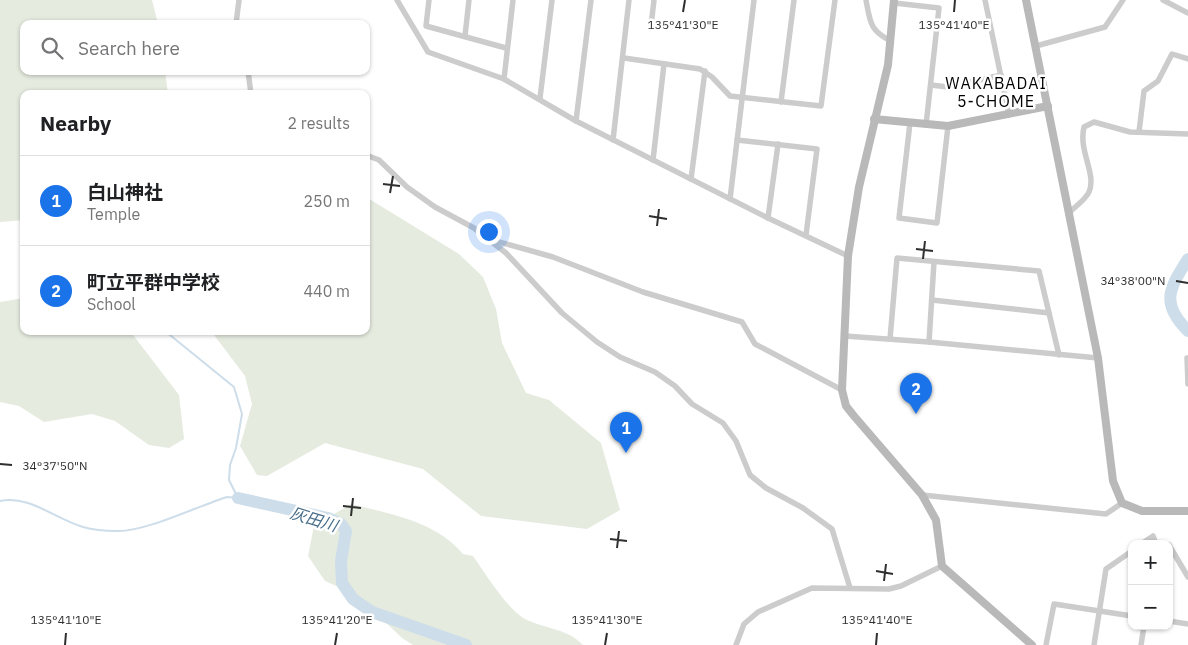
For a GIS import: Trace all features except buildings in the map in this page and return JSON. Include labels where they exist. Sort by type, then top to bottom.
[{"type":"street","points":[[236,20],[239,0]]},
{"type":"street","points":[[397,0],[428,52],[504,79],[540,98],[576,121],[768,218],[848,256]]},
{"type":"street","points":[[429,0],[426,26],[506,48]]},
{"type":"street","points":[[465,36],[470,0]]},
{"type":"street","points":[[504,79],[512,0]]},
{"type":"street","points":[[540,98],[552,0]]},
{"type":"street","points":[[576,121],[591,0]]},
{"type":"street","points":[[614,140],[629,0],[625,0]]},
{"type":"street","points":[[651,26],[654,0]]},
{"type":"street","points":[[730,199],[754,0]]},
{"type":"street","points":[[781,102],[794,0]]},
{"type":"street","points":[[624,58],[705,71],[730,96],[820,106],[835,0]]},
{"type":"street","points":[[866,0],[869,19],[874,29],[879,35],[891,41]]},
{"type":"street","points":[[985,0],[1009,115]]},
{"type":"street","points":[[1026,0],[1098,358],[1113,481],[1122,503],[1142,511],[1188,510]]},
{"type":"street","points":[[1036,46],[1105,27],[1123,0]]},
{"type":"street","points":[[1163,0],[1188,13]]},
{"type":"street","points":[[926,125],[939,8],[894,2],[888,65],[858,187],[848,256],[842,390],[846,406],[922,495],[936,520],[942,566],[1032,645]]},
{"type":"street","points":[[1138,132],[1144,91],[1158,81],[1172,54],[1188,59]]},
{"type":"street","points":[[654,160],[664,64]]},
{"type":"street","points":[[691,179],[705,71]]},
{"type":"street","points":[[249,75],[250,90]]},
{"type":"street","points":[[931,85],[948,87],[1001,76]]},
{"type":"street","points":[[874,119],[948,126],[1048,106]]},
{"type":"street","points":[[1070,212],[1088,194],[1092,182],[1081,140],[1084,127],[1094,122],[1138,132],[1188,134]]},
{"type":"street","points":[[910,123],[899,218],[937,223],[948,126]]},
{"type":"street","points":[[737,140],[817,149],[806,235]]},
{"type":"street","points":[[768,218],[778,144]]},
{"type":"street","points":[[370,157],[379,160],[407,187],[435,208],[474,228],[506,253],[562,313],[597,342],[620,357],[655,372],[675,386],[692,404],[723,424],[736,441],[750,475],[766,488],[803,508],[832,529],[850,588]]},
{"type":"street","points":[[488,239],[552,257],[643,292],[742,322],[755,344],[842,390]]},
{"type":"street","points":[[890,339],[897,258],[1039,271],[1059,355]]},
{"type":"street","points":[[929,342],[934,262]]},
{"type":"street","points":[[932,300],[1049,313]]},
{"type":"street","points":[[845,336],[1098,358]]},
{"type":"street","points":[[1187,358],[1188,384]]},
{"type":"street","points":[[922,495],[1106,514],[1122,503]]},
{"type":"street","points":[[1173,552],[1188,578]]},
{"type":"street","points":[[1094,645],[1106,569],[1128,554]]},
{"type":"street","points":[[736,645],[744,624],[758,612],[812,588],[888,589],[901,586],[942,566]]},
{"type":"street","points":[[1046,645],[1054,604],[1128,615]]},
{"type":"street","points":[[1173,622],[1188,624]]},
{"type":"street","points":[[1141,645],[1143,630]]},
{"type":"shaded area","points":[[0,0],[152,0],[157,20],[20,20],[20,75],[166,75],[167,90],[20,90],[20,220],[0,222]]},
{"type":"shaded area","points":[[370,199],[459,254],[483,277],[496,309],[502,343],[526,393],[549,400],[601,443],[620,510],[587,529],[481,516],[423,469],[325,443],[267,476],[257,475],[240,446],[252,404],[245,376],[214,335],[370,335]]},
{"type":"shaded area","points":[[20,299],[20,335],[133,335],[179,395],[184,439],[169,448],[149,445],[115,421],[92,414],[44,422],[19,406],[0,402],[0,302]]},
{"type":"shaded area","points":[[351,504],[412,520],[440,534],[463,554],[473,556],[498,591],[520,616],[564,632],[583,645],[413,645],[402,638],[357,595],[325,581],[308,556],[314,526]]},
{"type":"waterway","points":[[1188,259],[1172,288],[1170,296],[1174,313],[1188,331]]},
{"type":"waterway","points":[[170,335],[234,387],[242,414],[236,448],[230,465],[229,480],[238,498]]},
{"type":"waterway","points":[[0,501],[22,501],[83,527],[117,531],[156,523],[227,497],[238,498]]},
{"type":"waterway","name":"灰田川","points":[[238,498],[328,518],[341,524],[346,531],[341,561],[342,583],[353,599],[372,612],[466,645]]},
{"type":"place","name":"町立平群中学校","points":[[916,414]]},
{"type":"place","name":"白山神社","points":[[626,453]]},
{"type":"district","name":"WAKABADAI 5-CHOME","points":[[996,92]]}]
